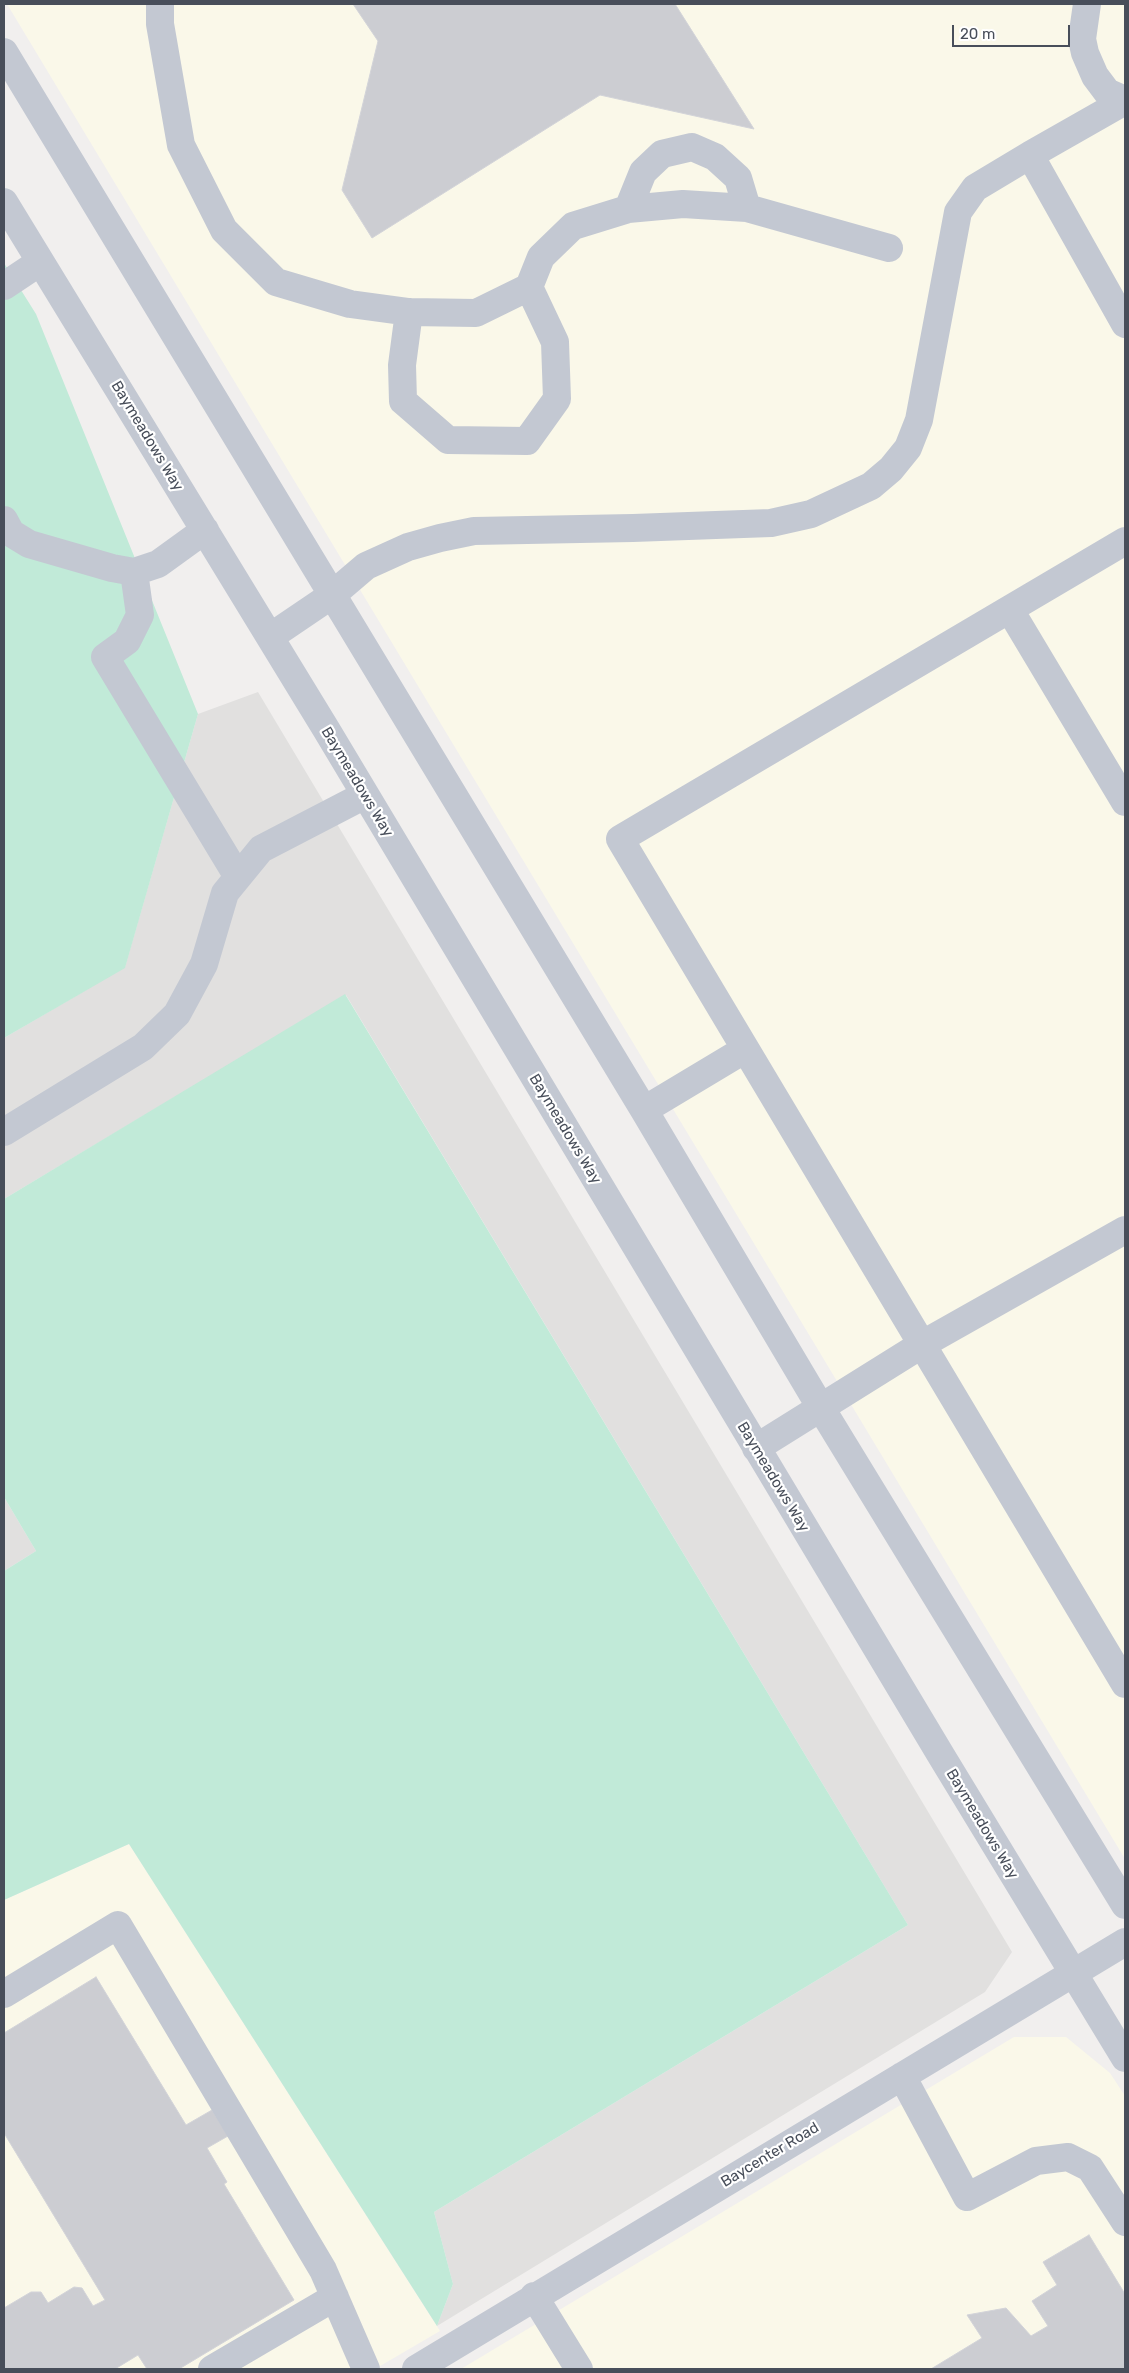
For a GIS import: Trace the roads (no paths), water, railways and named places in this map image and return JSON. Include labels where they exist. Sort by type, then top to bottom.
[{"type":"street","points":[[160,4],[160,24],[181,146],[224,230],[276,282],[350,304],[409,312],[476,313],[529,287],[541,257],[573,226],[628,209],[684,204],[747,208],[889,248]]},
{"type":"street","points":[[1087,4],[1082,39],[1085,53],[1095,76],[1108,92],[1125,101]]},
{"type":"street","points":[[4,52],[644,1110],[820,1408],[1125,1905]]},
{"type":"street","points":[[270,637],[332,595],[366,566],[408,547],[458,533],[771,523],[811,514],[871,486],[891,469],[908,448],[919,420],[958,212],[975,188],[1125,101]]},
{"type":"street","points":[[628,209],[643,172],[662,154],[692,147],[715,158],[738,178],[747,208]]},
{"type":"street","points":[[1030,155],[1125,324]]},
{"type":"street","name":"Baymeadows Way","points":[[4,202],[270,637],[756,1448],[1125,2058]]},
{"type":"street","points":[[4,286],[40,262]]},
{"type":"street","points":[[409,312],[402,366],[403,401],[448,440],[527,441],[557,400],[555,342],[529,287]]},
{"type":"street","points":[[4,520],[11,533],[29,544],[112,568],[134,572],[158,564],[205,530]]},
{"type":"street","points":[[1125,542],[620,839],[744,1050],[1125,1684]]},
{"type":"street","points":[[134,572],[140,615],[127,641],[105,657],[238,877]]},
{"type":"street","points":[[1010,610],[1125,802]]},
{"type":"street","points":[[4,1132],[143,1047],[177,1014],[204,964],[225,893],[261,849],[365,795]]},
{"type":"street","points":[[644,1110],[744,1050]]},
{"type":"street","points":[[756,1448],[921,1345],[1125,1230]]},
{"type":"street","points":[[4,1994],[118,1925],[323,2270],[366,2369]]},
{"type":"street","name":"Baycenter Road","points":[[416,2369],[534,2296],[1125,1942]]},
{"type":"street","points":[[902,2076],[967,2197],[1036,2161],[1068,2157],[1090,2168],[1125,2222]]},
{"type":"street","points":[[534,2296],[579,2369]]},
{"type":"street","points":[[212,2369],[335,2297]]}]
